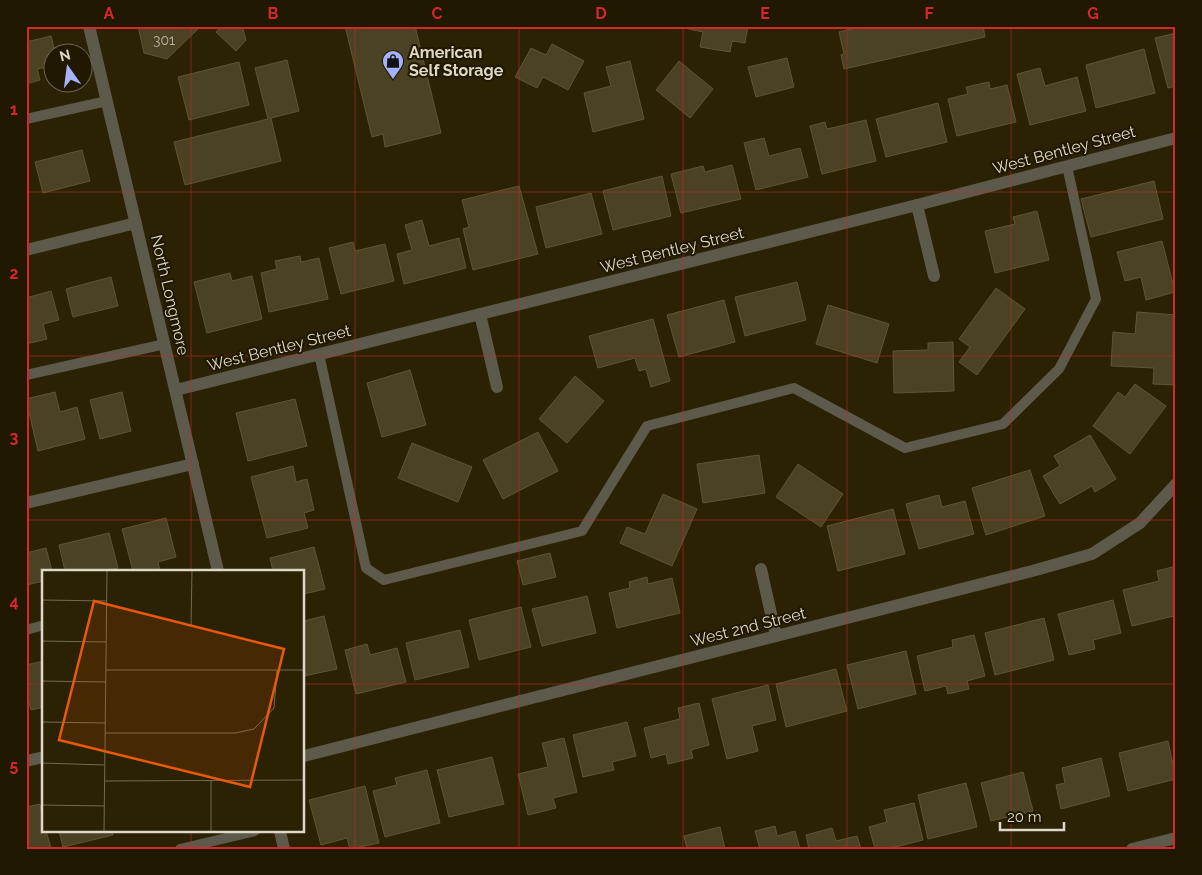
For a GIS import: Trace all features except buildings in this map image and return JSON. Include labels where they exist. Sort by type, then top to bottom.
[{"type":"street","name":"North Longmore","points":[[89,26],[218,570]]},
{"type":"street","name":"West Bentley Street","points":[[176,390],[917,205],[1176,138]]},
{"type":"street","points":[[917,205],[934,276]]},
{"type":"street","points":[[26,250],[136,223]]},
{"type":"street","points":[[480,314],[497,387]]},
{"type":"street","points":[[26,503],[193,464]]},
{"type":"street","name":"West 2nd Street","points":[[305,756],[1036,570],[1092,554],[1140,523],[1176,484]]},
{"type":"street","points":[[761,569],[776,636]]},
{"type":"street","points":[[26,761],[42,757]]},
{"type":"street","points":[[280,832],[284,849]]},
{"type":"street","points":[[1132,849],[1176,838]]},
{"type":"lane","points":[[26,119],[107,101]]},
{"type":"lane","points":[[319,354],[366,568],[384,580],[582,531],[647,426],[656,423],[794,388],[905,448],[1003,424],[1059,369],[1096,298],[1067,166]]},
{"type":"lane","points":[[26,375],[165,344]]},
{"type":"lane","points":[[26,630],[42,626]]},
{"type":"lane","points":[[180,849],[251,832]]},
{"type":"place","name":"American Self Storage","points":[[393,80]]}]
